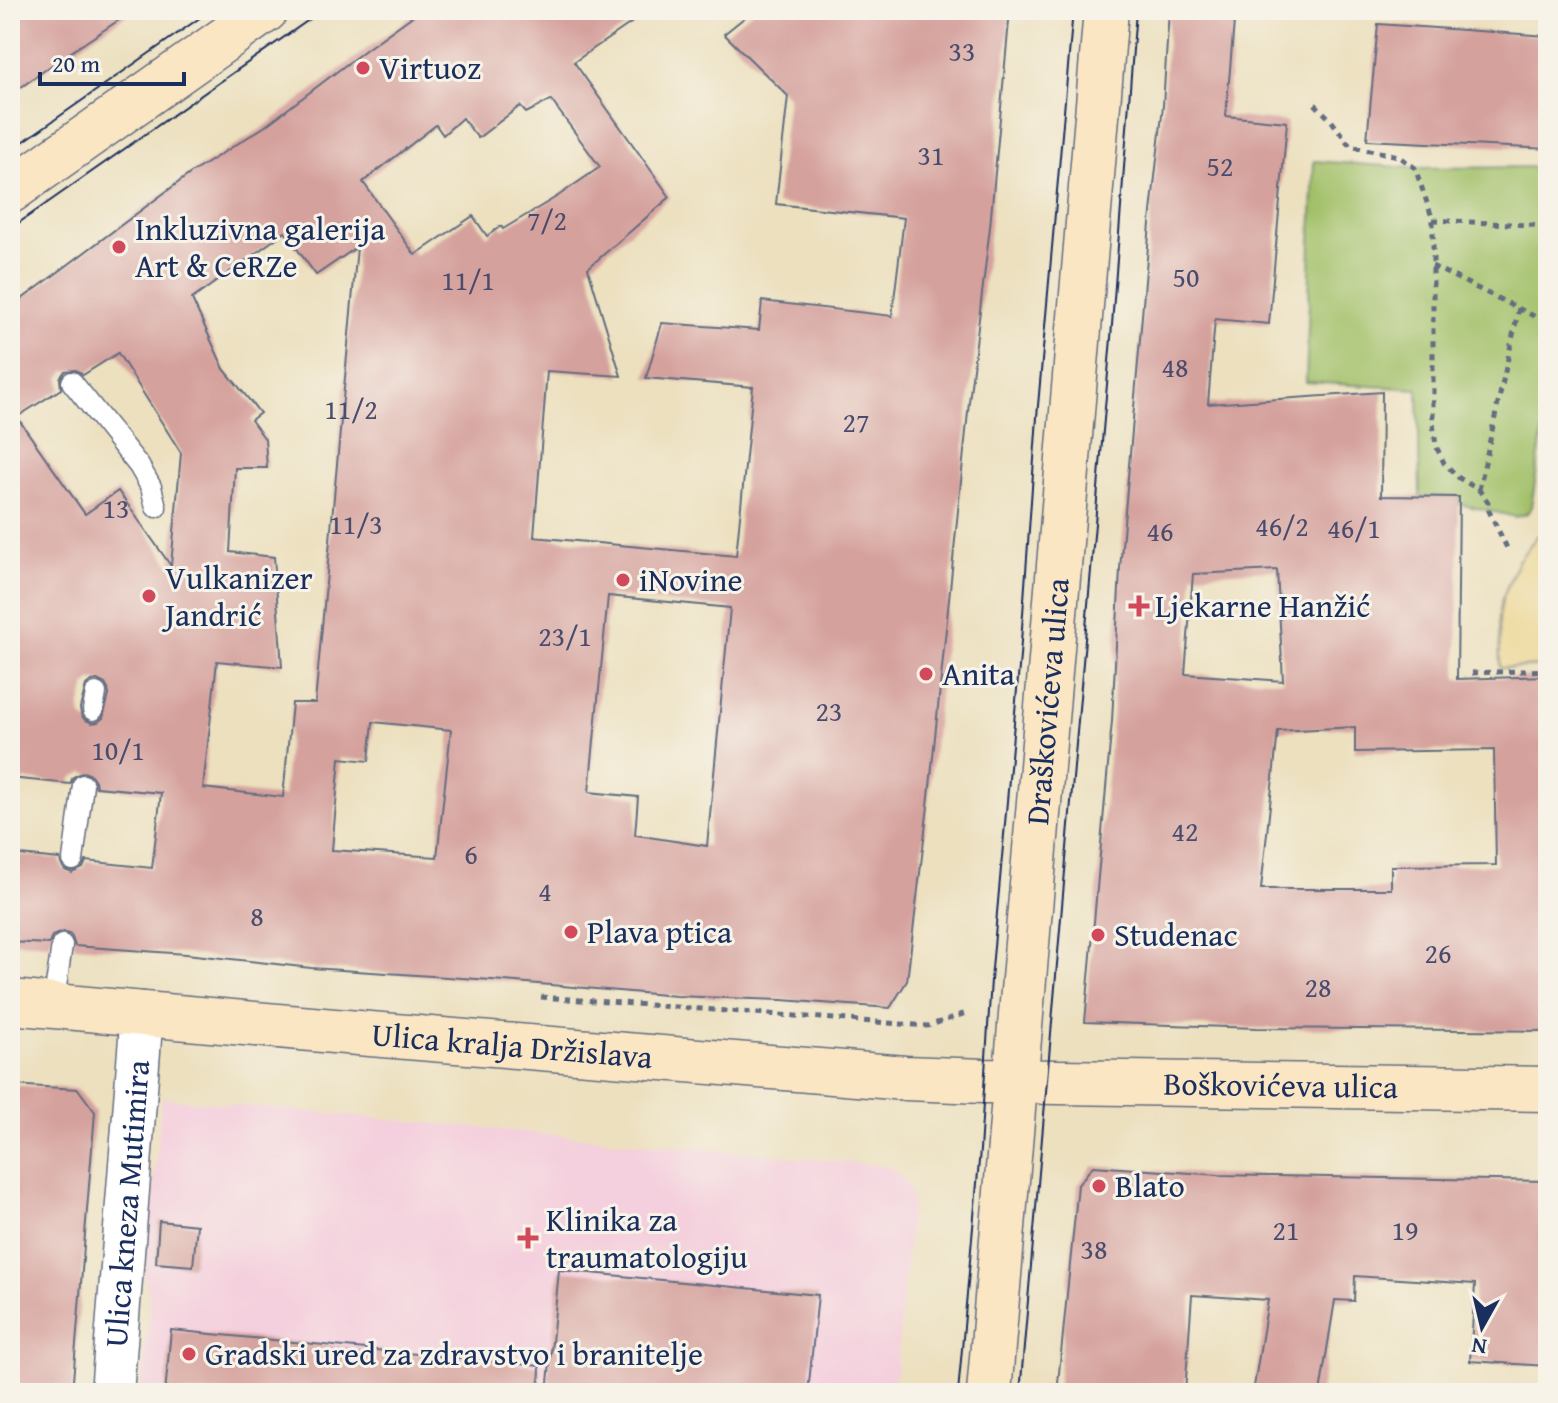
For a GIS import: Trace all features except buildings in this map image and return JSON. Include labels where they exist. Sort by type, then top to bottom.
[{"type":"main road","points":[[10,191],[266,10]]},
{"type":"main road","name":"Draškovićeva ulica","points":[[989,1393],[1106,10]]},
{"type":"main road","name":"Ulica kralja Držislava","points":[[10,1002],[905,1078],[1015,1081]]},
{"type":"main road","name":"Boškovićeva ulica","points":[[1015,1081],[1548,1089]]},
{"type":"street","name":"Ulica kneza Mutimira","points":[[112,1393],[142,1013]]},
{"type":"lane","points":[[72,382],[139,466],[151,487],[156,507]]},
{"type":"lane","points":[[73,860],[83,785]]},
{"type":"lane","points":[[53,1006],[62,945]]},
{"type":"path","points":[[1315,104],[1350,146],[1399,156],[1415,168],[1433,220],[1433,423],[1436,446],[1444,463],[1459,478],[1479,490],[1488,502],[1489,511],[1507,548]]},
{"type":"path","points":[[1433,220],[1548,226]]},
{"type":"path","points":[[1432,266],[1548,323]]},
{"type":"path","points":[[1479,490],[1519,308]]},
{"type":"path","points":[[1472,673],[1548,670]]},
{"type":"path","points":[[538,997],[928,1026],[969,1012]]},
{"type":"shaded area","name":"Klinika za traumatologiju","points":[[162,1098],[886,1166],[898,1172],[912,1198],[894,1393],[140,1393],[150,1301],[144,1277]]},
{"type":"green space","points":[[1314,161],[1415,168],[1548,167],[1548,396],[1531,508],[1526,514],[1516,517],[1459,504],[1459,497],[1420,496],[1418,389],[1306,382]]},
{"type":"sand","points":[[1548,532],[1548,666],[1500,668],[1499,617],[1502,599],[1518,561],[1537,536]]},
{"type":"tram line","points":[[10,151],[211,10]]},
{"type":"tram line","points":[[10,229],[323,10]]},
{"type":"tram line","points":[[958,1393],[1073,10]]},
{"type":"tram line","points":[[1020,1393],[1111,338],[1136,10]]},
{"type":"place","name":"Virtuoz","points":[[363,68]]},
{"type":"place","name":"Inkluzivna galerija Art & CeRZe","points":[[119,247]]},
{"type":"place","name":"iNovine","points":[[623,580]]},
{"type":"place","name":"Vulkanizer Jandrić","points":[[149,596]]},
{"type":"place","name":"Ljekarne Hanžić","points":[[1139,606]]},
{"type":"place","name":"Anita","points":[[926,674]]},
{"type":"place","name":"Plava ptica","points":[[571,932]]},
{"type":"place","name":"Studenac","points":[[1098,935]]},
{"type":"place","name":"Blato","points":[[1099,1186]]},
{"type":"place","name":"Klinika za traumatologiju","points":[[528,1238]]},
{"type":"place","name":"Gradski ured za zdravstvo i branitelje","points":[[189,1354]]}]
